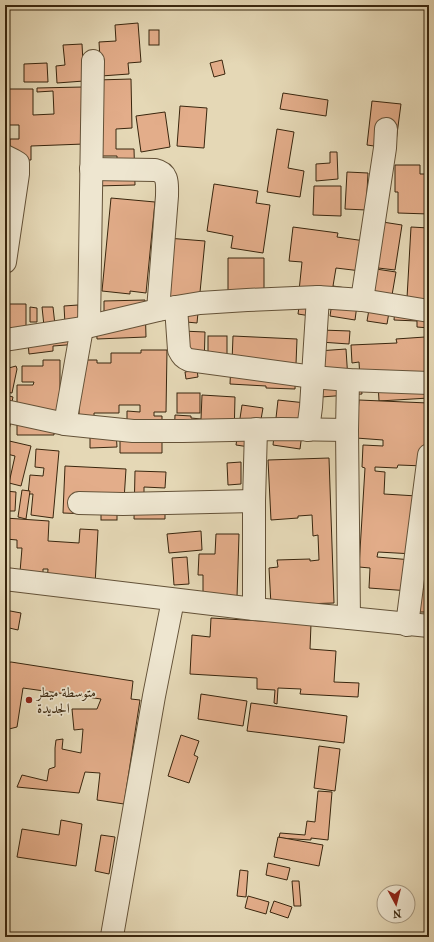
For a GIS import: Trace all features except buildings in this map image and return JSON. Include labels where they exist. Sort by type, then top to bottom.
[{"type":"street","points":[[65,424],[85,327],[91,169],[93,61]]},
{"type":"street","points":[[362,300],[385,148],[386,129]]},
{"type":"street","points":[[5,156],[18,163],[19,167],[5,262]]},
{"type":"street","points":[[91,169],[155,170],[160,171],[166,178],[167,309],[179,350],[185,359],[313,377],[429,383]]},
{"type":"street","points":[[308,430],[318,297]]},
{"type":"street","points":[[5,340],[85,327],[200,303],[318,297],[362,300],[429,311]]},
{"type":"street","points":[[348,380],[347,430],[349,618]]},
{"type":"street","points":[[5,411],[65,424],[133,431],[256,429],[347,430]]},
{"type":"street","points":[[254,609],[256,429]]},
{"type":"street","points":[[407,625],[429,455]]},
{"type":"street","points":[[79,503],[123,504],[254,501]]},
{"type":"street","points":[[5,579],[254,609],[429,626]]},
{"type":"street","points":[[112,936],[154,696],[173,600]]},
{"type":"place","name":"متوسطة ميطر الجديدة","points":[[29,700]]}]
